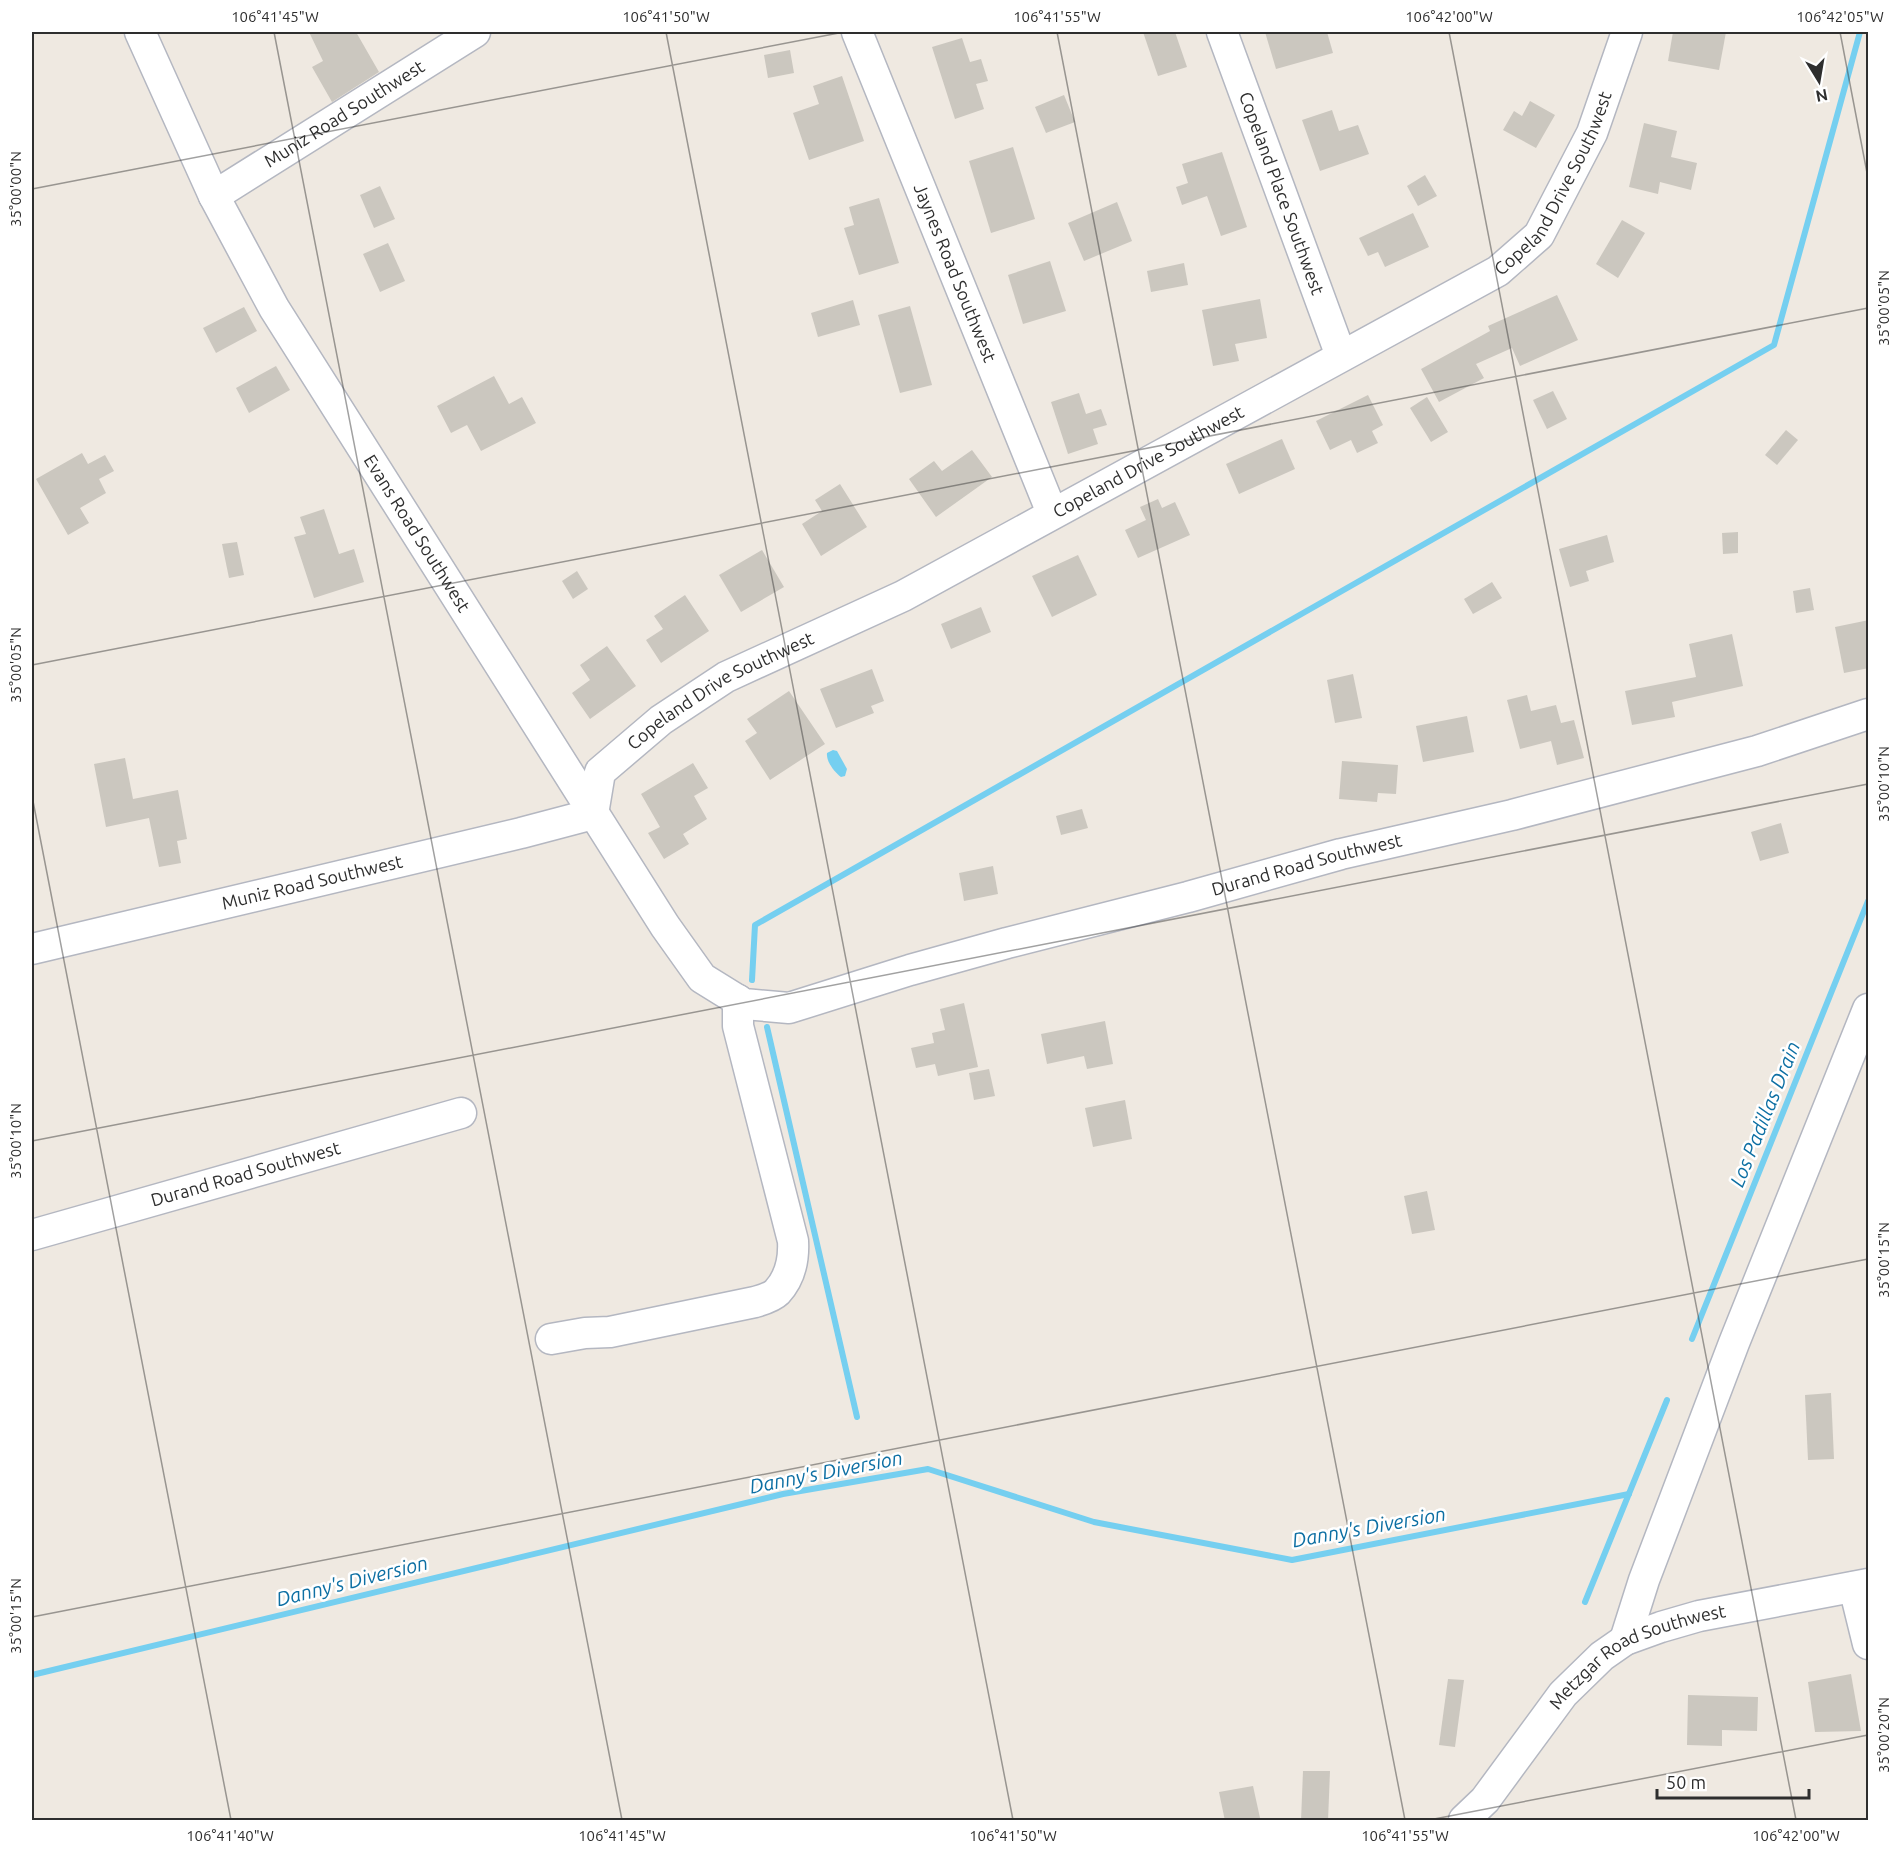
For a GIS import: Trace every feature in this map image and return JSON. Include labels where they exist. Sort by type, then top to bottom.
[{"type":"street","name":"Evans Road Southwest","points":[[140,32],[214,196],[274,308],[665,926],[702,978],[741,1002]]},
{"type":"street","name":"Muniz Road Southwest","points":[[214,196],[475,32]]},
{"type":"street","name":"Jaynes Road Southwest","points":[[857,32],[1052,513]]},
{"type":"street","name":"Copeland Place Southwest","points":[[1222,32],[1341,356]]},
{"type":"street","name":"Copeland Drive Southwest","points":[[593,814],[600,772],[661,720],[717,683],[774,653],[903,596],[1498,271],[1539,235],[1592,133],[1627,32]]},
{"type":"street","name":"Durand Road Southwest","points":[[741,1002],[789,1008],[910,969],[1007,943],[1341,855],[1512,815],[1757,751],[1869,714]]},
{"type":"street","name":"Muniz Road Southwest","points":[[32,949],[593,814]]},
{"type":"street","points":[[551,1339],[585,1333],[610,1332],[755,1302],[776,1293],[787,1276],[794,1258],[793,1241],[738,1026],[741,1002]]},
{"type":"street","points":[[1625,1640],[1644,1580],[1730,1354],[1869,1009]]},
{"type":"street","name":"Durand Road Southwest","points":[[32,1235],[460,1113]]},
{"type":"street","points":[[1861,1585],[1869,1644]]},
{"type":"street","name":"Metzgar Road Southwest","points":[[1464,1821],[1485,1800],[1563,1694],[1602,1656],[1625,1640],[1699,1616],[1861,1585]]},
{"type":"water","points":[[837,751],[847,769],[845,776],[838,775],[829,763],[827,753]]},
{"type":"building","points":[[309,32],[356,32],[379,72],[332,102],[312,67],[323,61]]},
{"type":"building","points":[[1143,32],[1175,32],[1187,67],[1158,76]]},
{"type":"building","points":[[1265,32],[1327,32],[1333,53],[1276,69]]},
{"type":"building","points":[[1673,32],[1726,32],[1719,70],[1668,61]]},
{"type":"building","points":[[962,38],[970,62],[981,59],[988,81],[976,84],[984,109],[955,119],[932,47]]},
{"type":"building","points":[[790,50],[794,73],[768,78],[764,55]]},
{"type":"building","points":[[842,76],[864,141],[809,160],[793,113],[819,104],[813,86]]},
{"type":"building","points":[[1064,95],[1075,122],[1046,133],[1035,107]]},
{"type":"building","points":[[1530,101],[1555,115],[1536,148],[1503,130],[1514,111],[1522,116]]},
{"type":"building","points":[[1332,110],[1339,131],[1358,125],[1369,154],[1320,171],[1302,120]]},
{"type":"building","points":[[1644,123],[1677,131],[1671,157],[1697,163],[1691,190],[1660,182],[1658,194],[1629,187]]},
{"type":"building","points":[[1013,147],[1035,219],[991,233],[969,161]]},
{"type":"building","points":[[1222,152],[1247,227],[1221,236],[1207,196],[1182,205],[1176,187],[1188,183],[1182,164]]},
{"type":"building","points":[[1425,175],[1437,196],[1418,206],[1407,186]]},
{"type":"building","points":[[380,186],[395,219],[374,228],[360,195]]},
{"type":"building","points":[[879,198],[899,263],[859,275],[844,228],[854,225],[849,207]]},
{"type":"building","points":[[1117,202],[1132,241],[1084,261],[1068,223]]},
{"type":"building","points":[[1413,213],[1429,247],[1385,267],[1378,252],[1368,256],[1359,238]]},
{"type":"building","points":[[1622,220],[1645,233],[1618,278],[1596,264]]},
{"type":"building","points":[[388,243],[405,281],[380,292],[363,254]]},
{"type":"building","points":[[1050,261],[1066,311],[1023,324],[1008,275]]},
{"type":"building","points":[[1184,263],[1188,285],[1151,292],[1147,271]]},
{"type":"building","points":[[1557,295],[1578,340],[1520,366],[1512,348],[1476,364],[1484,378],[1439,402],[1421,369],[1490,331],[1488,326]]},
{"type":"building","points":[[1260,299],[1267,338],[1235,344],[1239,361],[1213,366],[1202,310]]},
{"type":"building","points":[[853,300],[860,325],[818,337],[811,313]]},
{"type":"building","points":[[910,306],[932,385],[900,393],[878,315]]},
{"type":"building","points":[[244,307],[257,331],[216,353],[203,328]]},
{"type":"building","points":[[276,366],[290,390],[249,413],[236,388]]},
{"type":"building","points":[[494,376],[509,404],[522,397],[536,423],[481,451],[467,425],[451,433],[437,406]]},
{"type":"building","points":[[1553,391],[1567,419],[1547,429],[1533,400]]},
{"type":"building","points":[[1079,393],[1086,414],[1101,409],[1107,425],[1093,429],[1098,444],[1068,454],[1051,402]]},
{"type":"building","points":[[1368,395],[1383,425],[1372,431],[1378,443],[1357,453],[1351,440],[1330,450],[1316,421]]},
{"type":"building","points":[[1427,397],[1448,432],[1431,442],[1410,408]]},
{"type":"building","points":[[1786,430],[1798,440],[1777,465],[1765,455]]},
{"type":"building","points":[[1282,439],[1295,469],[1239,494],[1226,464]]},
{"type":"building","points":[[972,450],[992,477],[936,517],[909,479],[934,461],[942,471]]},
{"type":"building","points":[[82,453],[88,464],[105,455],[114,471],[99,479],[106,493],[80,508],[89,523],[68,535],[36,479]]},
{"type":"building","points":[[840,484],[867,527],[821,556],[802,524],[822,511],[815,500]]},
{"type":"building","points":[[1158,499],[1162,508],[1175,502],[1190,535],[1138,558],[1125,530],[1146,520],[1140,507]]},
{"type":"building","points":[[324,509],[339,554],[354,549],[364,582],[314,598],[294,537],[306,534],[300,517]]},
{"type":"building","points":[[1738,532],[1738,553],[1723,554],[1722,533]]},
{"type":"building","points":[[1607,535],[1614,562],[1586,571],[1589,581],[1570,587],[1559,549]]},
{"type":"building","points":[[237,542],[244,575],[229,578],[222,544]]},
{"type":"building","points":[[762,550],[784,587],[741,612],[719,575]]},
{"type":"building","points":[[1078,555],[1097,595],[1052,617],[1032,576]]},
{"type":"building","points":[[577,571],[588,589],[573,599],[562,581]]},
{"type":"building","points":[[1492,582],[1502,598],[1473,614],[1464,599]]},
{"type":"building","points":[[1810,588],[1814,610],[1796,613],[1793,591]]},
{"type":"building","points":[[685,595],[709,631],[661,663],[646,640],[663,629],[654,616]]},
{"type":"building","points":[[981,607],[991,632],[951,649],[941,624]]},
{"type":"building","points":[[1869,620],[1869,668],[1844,673],[1835,627]]},
{"type":"building","points":[[1732,634],[1743,686],[1672,702],[1675,717],[1632,725],[1625,691],[1696,677],[1689,644]]},
{"type":"building","points":[[607,646],[636,686],[590,719],[572,693],[590,680],[580,665]]},
{"type":"building","points":[[872,669],[884,701],[871,706],[874,713],[836,728],[820,689]]},
{"type":"building","points":[[1353,674],[1362,718],[1335,723],[1327,680]]},
{"type":"building","points":[[789,691],[825,744],[770,780],[745,741],[757,733],[747,719]]},
{"type":"building","points":[[1527,695],[1531,711],[1556,705],[1561,723],[1574,720],[1584,758],[1557,765],[1551,741],[1520,749],[1507,700]]},
{"type":"building","points":[[1467,716],[1474,752],[1423,762],[1416,726]]},
{"type":"building","points":[[125,758],[133,799],[178,790],[187,839],[177,841],[181,863],[159,867],[149,818],[106,827],[94,764]]},
{"type":"building","points":[[1342,761],[1398,765],[1396,794],[1378,793],[1377,802],[1339,799]]},
{"type":"building","points":[[693,763],[708,788],[694,796],[707,819],[683,834],[689,844],[664,859],[648,833],[660,827],[641,794]]},
{"type":"building","points":[[1082,809],[1088,828],[1061,835],[1056,816]]},
{"type":"building","points":[[1781,823],[1789,853],[1760,861],[1751,832]]},
{"type":"building","points":[[993,866],[998,894],[964,901],[959,873]]},
{"type":"building","points":[[964,1003],[978,1067],[938,1076],[935,1064],[916,1068],[911,1048],[934,1043],[932,1033],[945,1030],[940,1009]]},
{"type":"building","points":[[1105,1021],[1113,1064],[1087,1069],[1084,1056],[1047,1064],[1041,1034]]},
{"type":"building","points":[[989,1069],[995,1096],[974,1100],[969,1073]]},
{"type":"building","points":[[1125,1100],[1132,1139],[1093,1147],[1085,1108]]},
{"type":"building","points":[[1427,1191],[1435,1230],[1412,1234],[1404,1196]]},
{"type":"building","points":[[1831,1393],[1834,1459],[1808,1460],[1805,1395]]},
{"type":"building","points":[[1851,1674],[1861,1731],[1815,1732],[1808,1682]]},
{"type":"building","points":[[1448,1679],[1464,1680],[1455,1747],[1439,1745]]},
{"type":"building","points":[[1688,1695],[1758,1697],[1757,1731],[1722,1730],[1722,1746],[1687,1745]]},
{"type":"building","points":[[1303,1771],[1330,1771],[1328,1821],[1301,1821]]},
{"type":"building","points":[[1253,1786],[1260,1818],[1225,1821],[1219,1792]]},
{"type":"waterway","points":[[752,980],[755,925],[1774,345],[1860,32]]},
{"type":"waterway","name":"Los Padillas Drain","points":[[1692,1339],[1868,901]]},
{"type":"waterway","points":[[767,1027],[857,1417]]},
{"type":"waterway","points":[[1585,1602],[1667,1400]]},
{"type":"waterway","name":"Danny's Diversion","points":[[32,1675],[783,1494],[928,1469],[1094,1522],[1292,1560],[1629,1494]]}]
